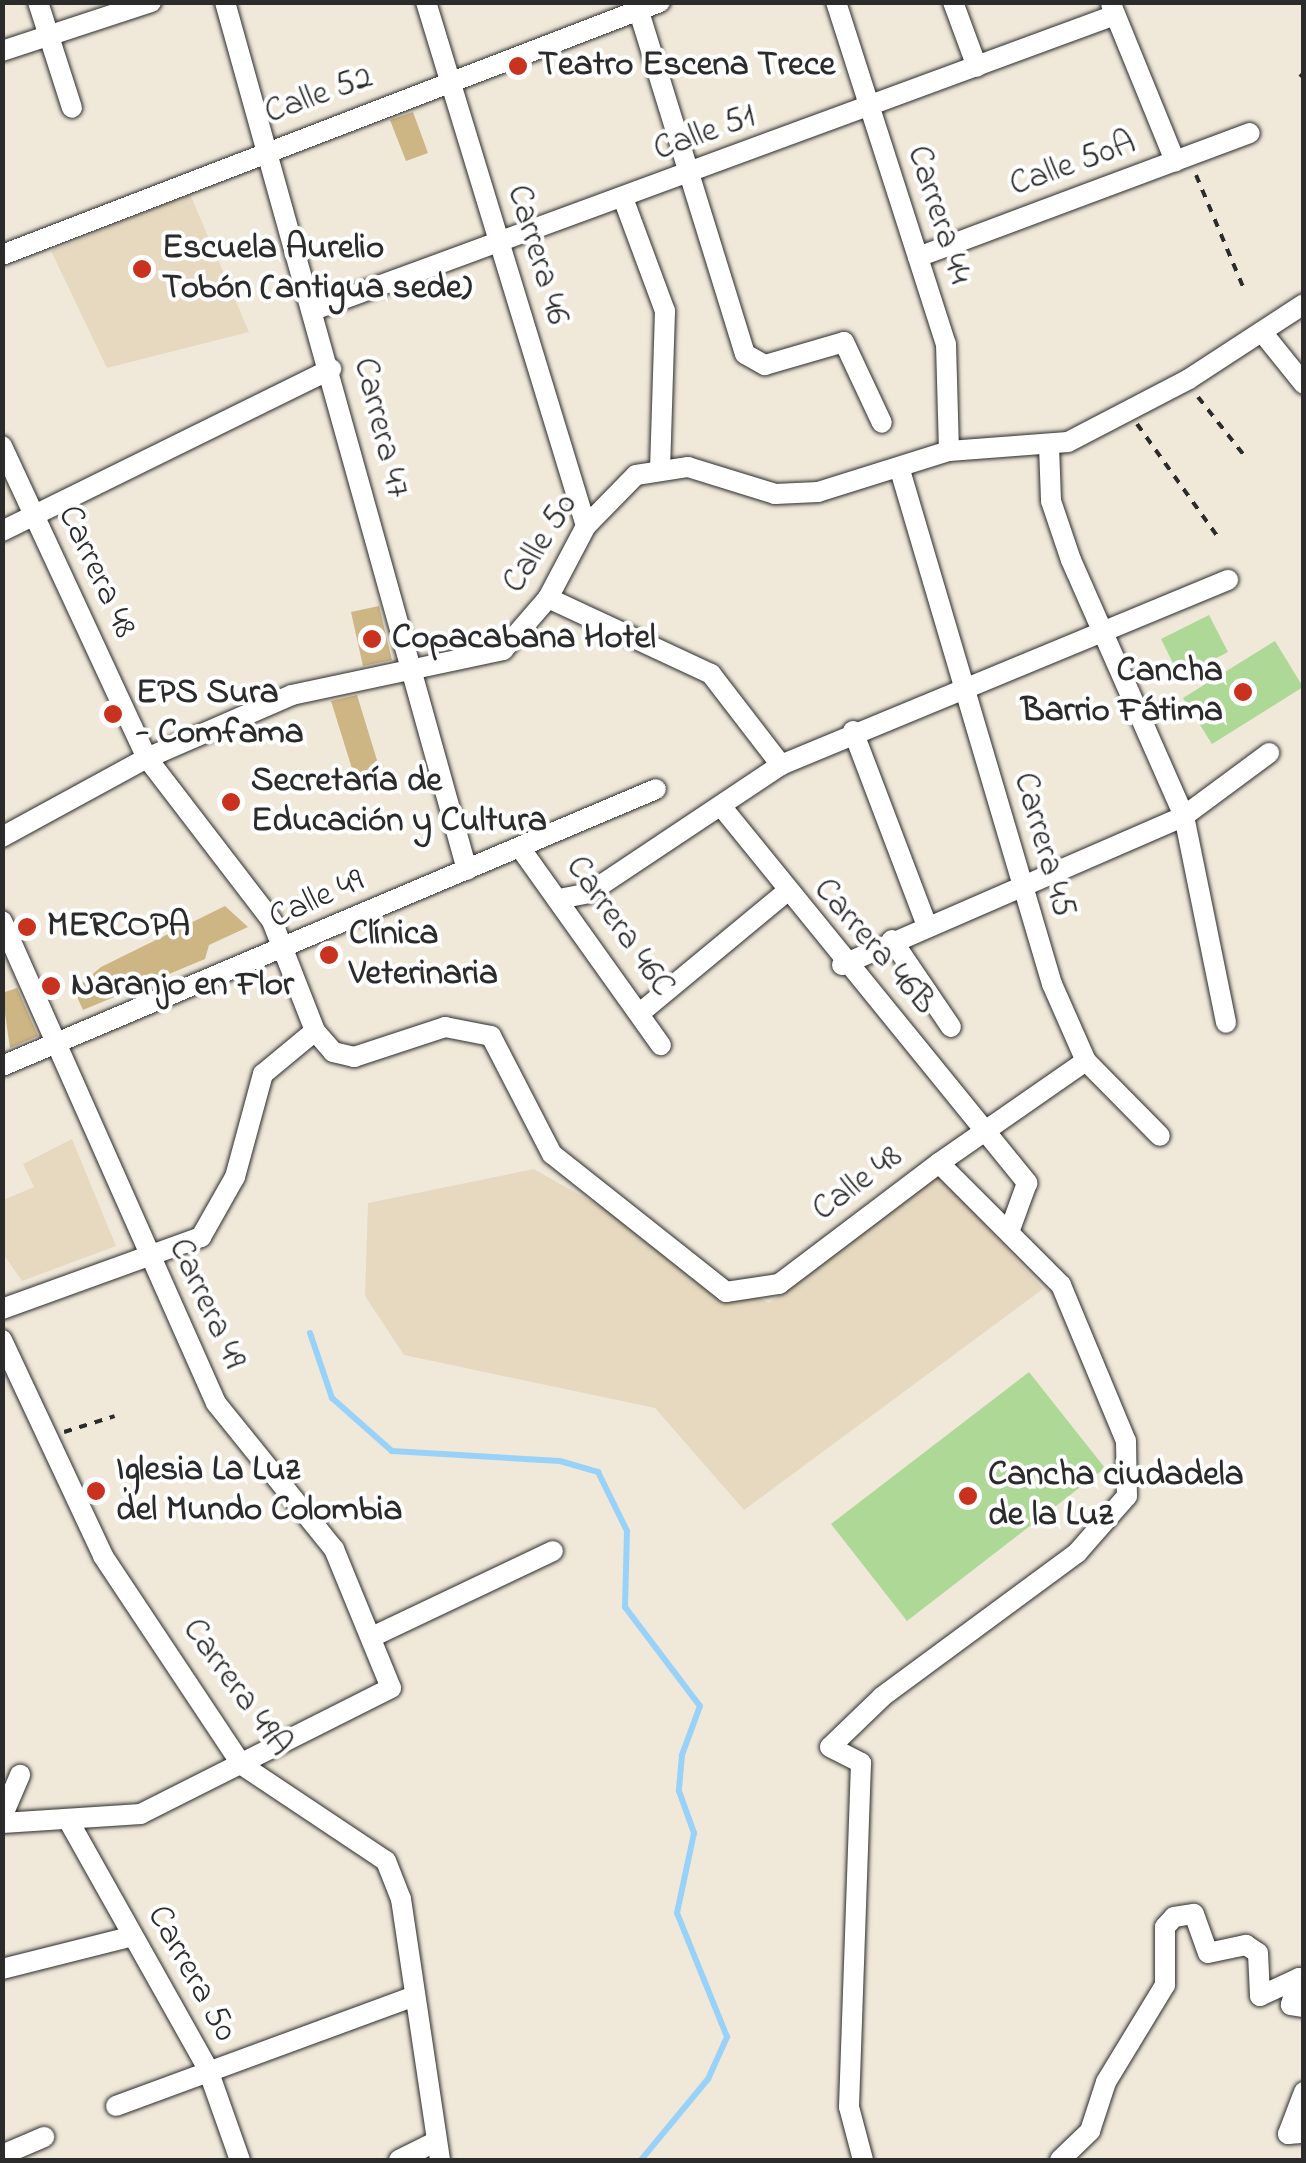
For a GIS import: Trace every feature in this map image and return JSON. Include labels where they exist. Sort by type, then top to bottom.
[{"type":"street","points":[[38,2],[72,108]]},
{"type":"street","points":[[2,51],[151,2]]},
{"type":"street","name":"Carrera 47","points":[[225,2],[316,309],[409,672],[467,870]]},
{"type":"street","name":"Carrera 46","points":[[426,2],[586,526]]},
{"type":"street","name":"Calle 52","points":[[2,255],[270,148],[450,83],[637,7],[660,2]]},
{"type":"street","name":"Carrera 44","points":[[836,2],[951,373],[948,451]]},
{"type":"street","points":[[953,2],[978,67]]},
{"type":"street","points":[[637,7],[745,354],[765,364],[844,342],[882,423]]},
{"type":"street","points":[[1113,9],[1175,161]]},
{"type":"street","name":"Calle 51","points":[[316,309],[688,177],[978,67],[1113,9]]},
{"type":"street","name":"Calle 50A","points":[[918,257],[1250,133]]},
{"type":"street","points":[[624,198],[664,311],[660,467],[775,494],[900,470],[948,451],[1050,446],[1126,414],[1189,379],[1304,304]]},
{"type":"street","points":[[1262,332],[1304,384]]},
{"type":"street","points":[[2,531],[331,369]]},
{"type":"street","name":"Carrera 48","points":[[2,446],[148,758],[235,866],[272,921],[280,953],[315,1031]]},
{"type":"street","points":[[1050,446],[1051,500],[1184,816],[1226,1023]]},
{"type":"street","name":"Calle 50","points":[[2,837],[148,758],[292,695],[503,650],[548,598],[586,526],[613,493],[660,467]]},
{"type":"street","name":"Carrera 45","points":[[900,470],[966,686],[1017,883],[1086,1061]]},
{"type":"street","points":[[564,898],[589,894],[780,765],[853,730],[1228,580]]},
{"type":"street","points":[[548,598],[711,674],[780,765]]},
{"type":"street","points":[[853,730],[926,923]]},
{"type":"street","points":[[842,965],[1017,883],[1184,816],[1269,752]]},
{"type":"street","name":"Calle 49","points":[[2,1066],[280,953],[656,790]]},
{"type":"street","name":"Carrera 46B","points":[[721,806],[842,965],[984,1126],[1027,1183],[1012,1227]]},
{"type":"street","name":"Carrera 46C","points":[[521,849],[564,898],[661,1044]]},
{"type":"street","points":[[640,1014],[754,925],[785,893]]},
{"type":"street","name":"Carrera 49","points":[[2,921],[216,1403],[334,1549],[374,1636],[391,1688],[242,1766]]},
{"type":"street","points":[[892,940],[951,1027]]},
{"type":"street","name":"Calle 48","points":[[315,1031],[332,1052],[354,1057],[444,1027],[492,1036],[552,1154],[726,1292],[779,1284],[939,1163],[1012,1227],[1061,1285],[1126,1442],[1128,1496],[1077,1553],[882,1696],[830,1747],[862,1763],[849,2107],[863,2160]]},
{"type":"street","points":[[2,1310],[147,1254],[201,1238],[236,1176],[268,1067],[315,1031]]},
{"type":"street","points":[[939,1163],[984,1126],[1086,1061],[1160,1136]]},
{"type":"street","name":"Carrera 49A","points":[[2,1340],[103,1556],[242,1766],[386,1861],[400,1899],[410,1998],[437,2151]]},
{"type":"street","points":[[374,1636],[553,1551]]},
{"type":"street","points":[[20,1776],[2,1820],[71,1826],[141,1814],[242,1766]]},
{"type":"street","name":"Carrera 50","points":[[71,1826],[207,2068],[240,2160]]},
{"type":"street","points":[[1060,2160],[1090,2130],[1106,2082],[1165,1985],[1166,1927],[1174,1916],[1194,1914],[1208,1953],[1246,1945],[1258,1953],[1260,1996],[1299,1978],[1291,2005],[1304,2008]]},
{"type":"street","points":[[2,1969],[133,1936]]},
{"type":"street","points":[[116,2106],[207,2068],[410,1998]]},
{"type":"street","points":[[1304,2092],[1288,2134],[1304,2133]]},
{"type":"street","points":[[2,2156],[44,2136]]},
{"type":"street","points":[[399,2160],[437,2151]]},
{"type":"path","points":[[1201,178],[1244,290]]},
{"type":"path","points":[[1189,379],[1243,454]]},
{"type":"path","points":[[1126,414],[1218,537]]},
{"type":"path","points":[[46,1438],[115,1416]]},
{"type":"shaded area","name":"Escuela Aurelio Tobón (antigua sede)","points":[[190,194],[249,332],[107,368],[51,251]]},
{"type":"shaded area","points":[[72,1139],[116,1246],[22,1281],[3,1254],[3,1200],[34,1187],[23,1164]]},
{"type":"shaded area","points":[[534,1169],[769,1303],[939,1174],[1043,1289],[744,1510],[655,1408],[404,1355],[365,1296],[368,1203]]},
{"type":"green space","points":[[1209,615],[1228,652],[1180,677],[1161,639]]},
{"type":"green space","name":"Cancha Barrio Fátima","points":[[1275,641],[1303,687],[1212,744],[1183,698]]},
{"type":"green space","name":"Cancha ciudadela de la Luz","points":[[1029,1372],[1105,1468],[907,1621],[831,1524]]},
{"type":"building","points":[[413,112],[428,153],[406,161],[390,120]]},
{"type":"building","name":"Copacabana Hotel","points":[[379,606],[392,660],[363,666],[351,612]]},
{"type":"building","points":[[357,695],[384,783],[359,791],[331,701]]},
{"type":"building","points":[[225,906],[248,927],[209,945],[205,959],[83,1010],[74,990],[101,967]]},
{"type":"building","points":[[17,988],[38,1036],[10,1048],[2,993]]},
{"type":"waterway","points":[[310,1333],[332,1398],[392,1451],[560,1461],[598,1472],[627,1531],[625,1607],[700,1706],[682,1755],[679,1791],[694,1833],[677,1913],[727,2037],[708,2079],[641,2160]]},
{"type":"place","name":"Teatro Escena Trece","points":[[518,66]]},
{"type":"place","name":"Escuela Aurelio Tobón (antigua sede)","points":[[142,269]]},
{"type":"place","name":"Copacabana Hotel","points":[[372,639]]},
{"type":"place","name":"Cancha Barrio Fátima","points":[[1243,692]]},
{"type":"place","name":"EPS Sura - Comfama","points":[[113,714]]},
{"type":"place","name":"Secretaría de Educación y Cultura","points":[[231,802]]},
{"type":"place","name":"MERCOPA","points":[[27,927]]},
{"type":"place","name":"Clínica Veterinaria","points":[[329,955]]},
{"type":"place","name":"Naranjo en Flor","points":[[51,986]]},
{"type":"place","name":"Iglesia La Luz del Mundo Colombia","points":[[96,1491]]},
{"type":"place","name":"Cancha ciudadela de la Luz","points":[[968,1496]]}]
